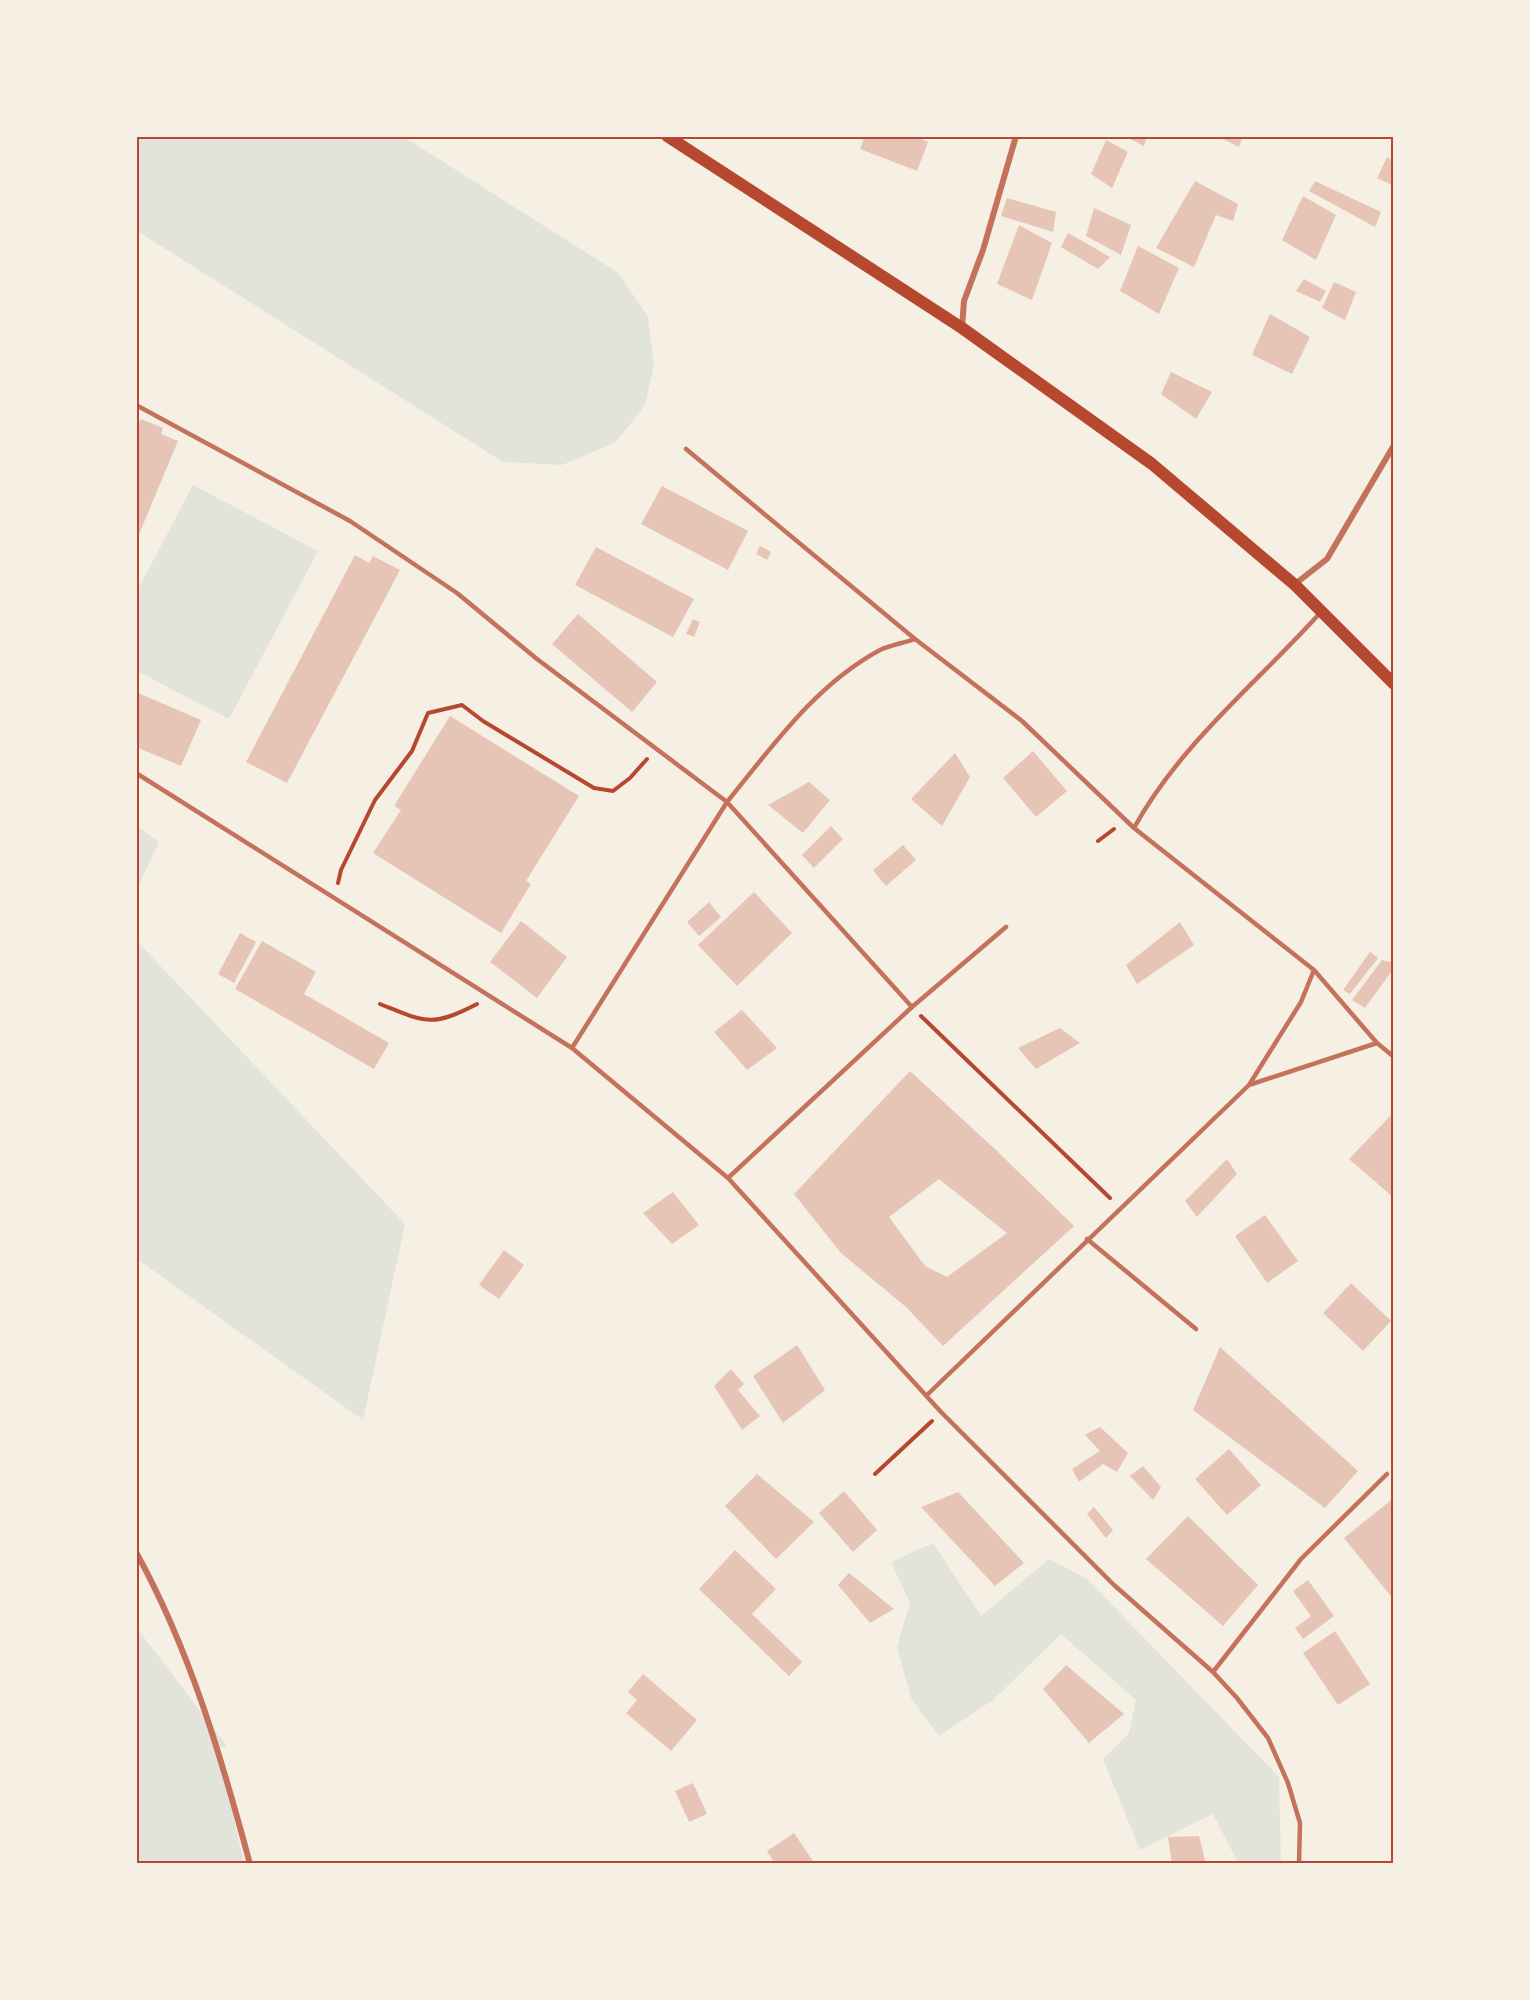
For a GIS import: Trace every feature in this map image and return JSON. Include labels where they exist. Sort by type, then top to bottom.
[{"type":"main road","points":[[668,136],[962,328],[1152,464],[1295,585],[1320,613],[1394,684]]},
{"type":"street","points":[[962,328],[964,301],[983,250],[1016,136]]},
{"type":"street","points":[[1295,585],[1327,559],[1394,445]]},
{"type":"street","points":[[136,1552],[154,1583],[216,1736],[250,1863]]},
{"type":"lane","points":[[136,405],[350,521],[457,593],[537,659],[727,802],[912,1007]]},
{"type":"lane","points":[[686,448],[915,639],[1022,721],[1134,828],[1314,970],[1377,1043],[1394,1057]]},
{"type":"lane","points":[[1134,828],[1159,786],[1234,701],[1320,613]]},
{"type":"lane","points":[[572,1048],[727,802],[815,697],[851,669],[882,650],[915,639]]},
{"type":"lane","points":[[136,773],[572,1048],[728,1178],[941,1413],[1105,1576],[1213,1671],[1268,1738],[1288,1783],[1300,1823],[1299,1863]]},
{"type":"lane","points":[[728,1178],[912,1007],[1006,927]]},
{"type":"lane","points":[[927,1395],[1119,1207],[1249,1085],[1301,1002],[1314,970]]},
{"type":"lane","points":[[1249,1085],[1377,1043]]},
{"type":"lane","points":[[1087,1239],[1196,1329]]},
{"type":"lane","points":[[1213,1671],[1301,1560],[1387,1474]]},
{"type":"path","points":[[334,898],[341,870],[375,800],[412,751],[428,713],[462,705],[483,721],[594,788],[603,790],[613,791],[621,785],[655,750]]},
{"type":"path","points":[[380,1004],[423,1021],[447,1018],[491,997]]},
{"type":"path","points":[[912,1007],[1119,1207]]},
{"type":"path","points":[[875,1474],[941,1413]]},
{"type":"shaded area","points":[[136,137],[404,137],[617,272],[648,316],[654,366],[645,405],[616,442],[562,465],[503,462],[137,231]]},
{"type":"shaded area","points":[[193,485],[318,551],[229,719],[137,671],[137,591]]},
{"type":"shaded area","points":[[137,826],[159,842],[137,889]]},
{"type":"shaded area","points":[[136,940],[405,1224],[363,1420],[137,1259]]},
{"type":"shaded area","points":[[933,1543],[981,1616],[1049,1559],[1087,1579],[1279,1777],[1281,1863],[1238,1863],[1213,1814],[1140,1850],[1103,1759],[1129,1733],[1136,1700],[1061,1634],[993,1700],[939,1736],[911,1698],[897,1647],[910,1603],[891,1562]]},
{"type":"shaded area","points":[[136,1627],[227,1746],[218,1748],[244,1863],[137,1863]]},
{"type":"building","points":[[865,136],[914,136],[928,142],[917,171],[860,149]]},
{"type":"building","points":[[1124,136],[1147,136],[1144,146]]},
{"type":"building","points":[[1217,136],[1243,136],[1239,147]]},
{"type":"building","points":[[1106,140],[1128,152],[1112,188],[1091,174]]},
{"type":"building","points":[[1387,157],[1394,161],[1394,186],[1377,178]]},
{"type":"building","points":[[1195,181],[1238,204],[1233,221],[1216,215],[1194,267],[1156,248]]},
{"type":"building","points":[[1315,181],[1381,212],[1375,227],[1309,191]]},
{"type":"building","points":[[1303,196],[1336,215],[1316,260],[1282,240]]},
{"type":"building","points":[[1007,198],[1056,212],[1053,232],[1001,216]]},
{"type":"building","points":[[1094,208],[1131,225],[1121,255],[1086,236]]},
{"type":"building","points":[[1019,225],[1052,243],[1032,300],[997,284]]},
{"type":"building","points":[[1068,233],[1110,257],[1098,269],[1061,247]]},
{"type":"building","points":[[1138,246],[1179,268],[1159,314],[1120,291]]},
{"type":"building","points":[[1304,279],[1326,291],[1320,302],[1296,291]]},
{"type":"building","points":[[1334,282],[1356,292],[1345,320],[1322,308]]},
{"type":"building","points":[[1270,314],[1310,337],[1292,374],[1252,355]]},
{"type":"building","points":[[1171,372],[1212,392],[1196,419],[1161,394]]},
{"type":"building","points":[[141,419],[163,428],[161,434],[178,441],[137,539],[136,429]]},
{"type":"building","points":[[662,486],[748,531],[728,570],[641,524]]},
{"type":"building","points":[[760,546],[771,552],[767,560],[756,554]]},
{"type":"building","points":[[596,547],[694,599],[673,637],[575,585]]},
{"type":"building","points":[[355,555],[369,563],[373,556],[400,570],[287,783],[246,762]]},
{"type":"building","points":[[578,614],[657,682],[632,712],[552,644]]},
{"type":"building","points":[[693,619],[700,622],[694,637],[686,634]]},
{"type":"building","points":[[136,692],[201,720],[181,766],[136,747]]},
{"type":"building","points":[[450,716],[579,796],[526,881],[531,884],[501,933],[373,853],[401,810],[394,806]]},
{"type":"building","points":[[1033,751],[1067,791],[1036,817],[1003,778]]},
{"type":"building","points":[[955,753],[970,777],[942,826],[911,799]]},
{"type":"building","points":[[809,782],[830,800],[803,833],[768,805]]},
{"type":"building","points":[[831,826],[843,839],[814,868],[802,855]]},
{"type":"building","points":[[903,845],[916,860],[886,886],[873,870]]},
{"type":"building","points":[[754,892],[792,933],[737,986],[698,945]]},
{"type":"building","points":[[709,902],[721,917],[699,936],[687,922]]},
{"type":"building","points":[[521,921],[567,957],[537,998],[490,962]]},
{"type":"building","points":[[1180,922],[1194,945],[1137,984],[1126,965]]},
{"type":"building","points":[[240,933],[256,942],[234,983],[218,974]]},
{"type":"building","points":[[262,941],[316,972],[304,994],[389,1043],[374,1069],[235,989]]},
{"type":"building","points":[[1370,952],[1378,958],[1350,994],[1343,990]]},
{"type":"building","points":[[1382,960],[1394,963],[1394,968],[1365,1008],[1352,1000]]},
{"type":"building","points":[[742,1010],[777,1048],[747,1070],[714,1032]]},
{"type":"building","points":[[1060,1028],[1080,1043],[1036,1069],[1018,1048]]},
{"type":"building","points":[[910,1071],[1074,1226],[943,1346],[906,1307],[841,1253],[794,1194]],"holes":[[[939,1179],[1007,1233],[947,1277],[925,1266],[889,1217]]]},
{"type":"building","points":[[1392,1114],[1394,1116],[1394,1198],[1349,1159]]},
{"type":"building","points":[[1227,1159],[1237,1174],[1197,1217],[1185,1201]]},
{"type":"building","points":[[673,1192],[699,1225],[672,1244],[643,1213]]},
{"type":"building","points":[[1265,1215],[1298,1261],[1267,1283],[1235,1236]]},
{"type":"building","points":[[504,1250],[524,1265],[499,1299],[479,1285]]},
{"type":"building","points":[[1351,1283],[1391,1321],[1363,1351],[1323,1313]]},
{"type":"building","points":[[797,1345],[825,1390],[783,1423],[753,1376]]},
{"type":"building","points":[[1220,1347],[1358,1471],[1325,1508],[1193,1410]]},
{"type":"building","points":[[731,1369],[744,1384],[738,1390],[760,1416],[742,1430],[714,1386]]},
{"type":"building","points":[[1100,1427],[1128,1453],[1117,1472],[1103,1464],[1079,1482],[1072,1469],[1100,1451],[1085,1435]]},
{"type":"building","points":[[1229,1449],[1261,1485],[1227,1515],[1195,1479]]},
{"type":"building","points":[[1143,1466],[1161,1487],[1153,1500],[1130,1476]]},
{"type":"building","points":[[757,1474],[814,1522],[776,1559],[725,1506]]},
{"type":"building","points":[[844,1491],[877,1530],[853,1552],[819,1513]]},
{"type":"building","points":[[958,1492],[1024,1563],[995,1586],[921,1507]]},
{"type":"building","points":[[1391,1500],[1394,1503],[1394,1600],[1344,1538]]},
{"type":"building","points":[[1094,1507],[1113,1530],[1106,1538],[1087,1514]]},
{"type":"building","points":[[1188,1516],[1258,1585],[1223,1626],[1146,1559]]},
{"type":"building","points":[[735,1550],[776,1589],[752,1614],[802,1662],[789,1676],[699,1589]]},
{"type":"building","points":[[849,1573],[894,1609],[870,1623],[838,1585]]},
{"type":"building","points":[[1308,1580],[1334,1616],[1303,1639],[1295,1628],[1311,1616],[1293,1591]]},
{"type":"building","points":[[1335,1631],[1370,1684],[1338,1705],[1303,1653]]},
{"type":"building","points":[[1066,1665],[1124,1714],[1089,1743],[1043,1689]]},
{"type":"building","points":[[643,1674],[697,1720],[671,1751],[626,1713],[637,1700],[628,1692]]},
{"type":"building","points":[[693,1783],[707,1814],[689,1822],[675,1791]]},
{"type":"building","points":[[794,1833],[815,1864],[775,1864],[767,1851]]},
{"type":"building","points":[[1199,1836],[1206,1864],[1172,1864],[1168,1837]]}]
